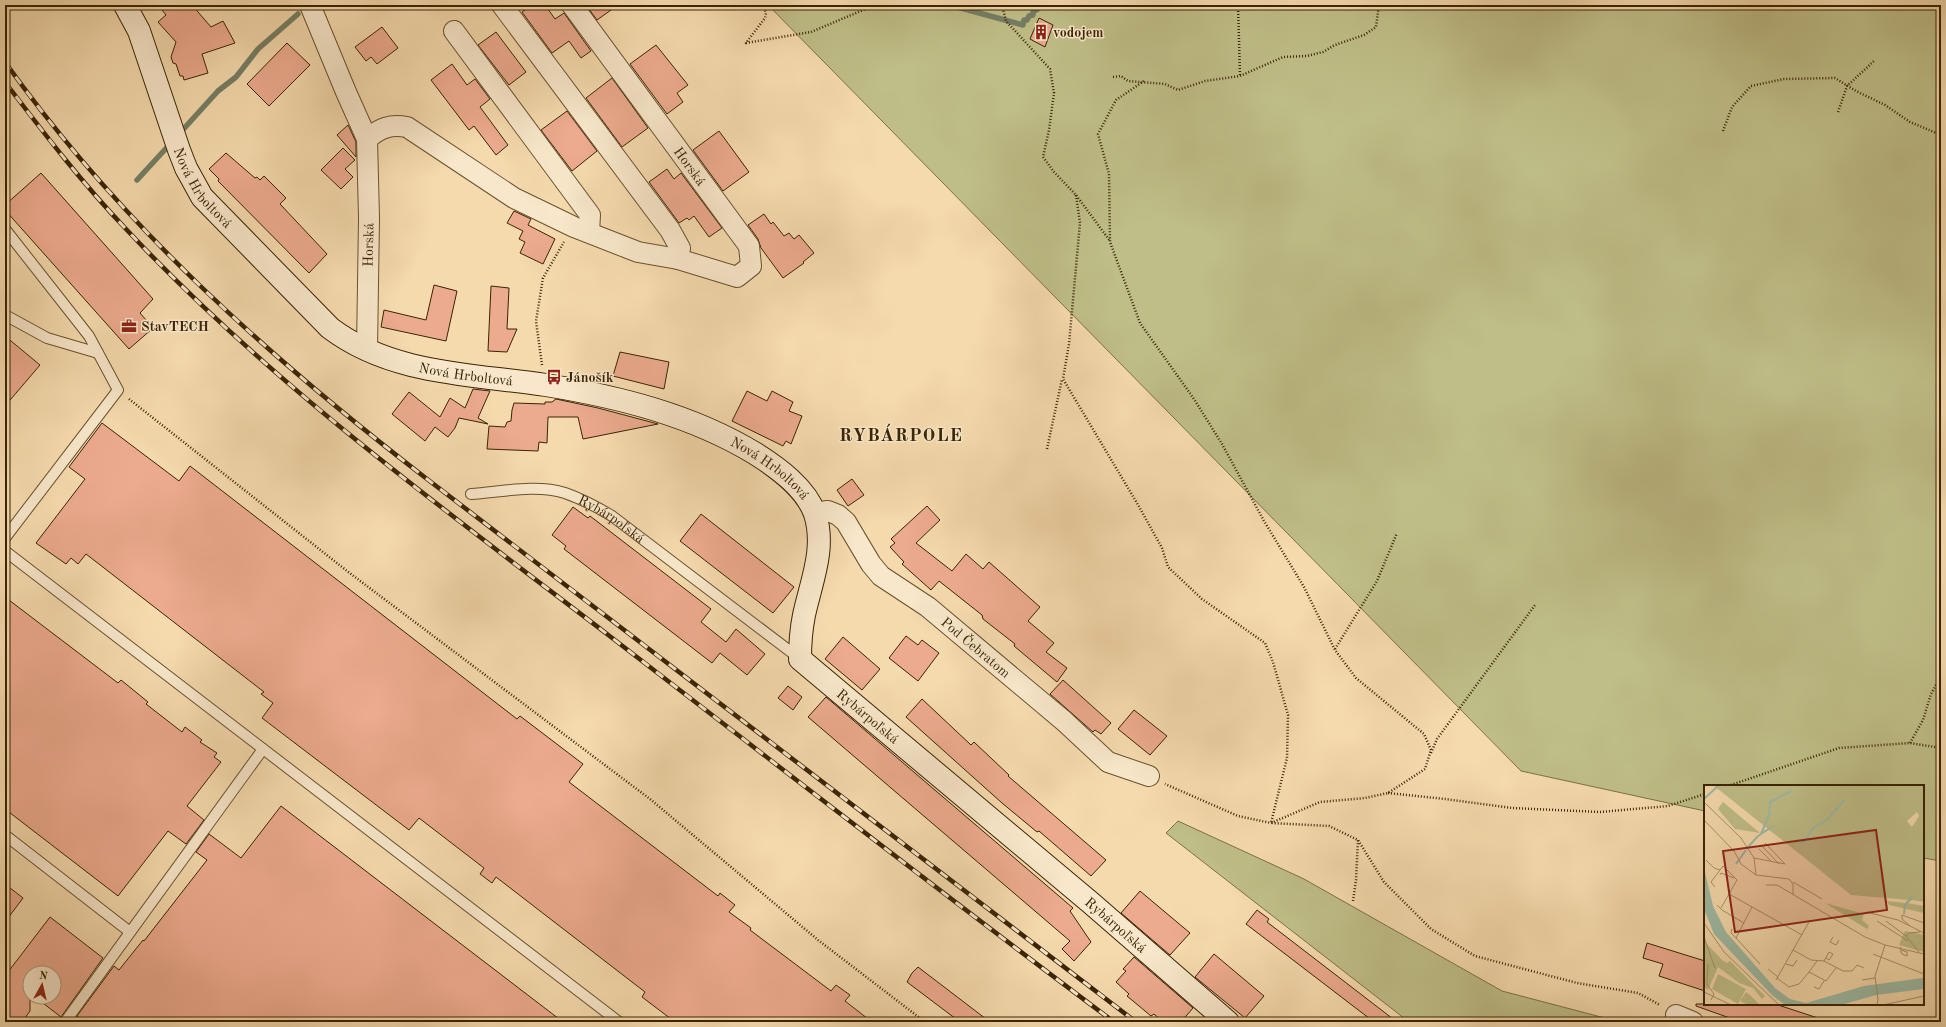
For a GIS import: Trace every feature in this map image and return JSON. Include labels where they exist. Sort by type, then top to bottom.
[{"type":"street","name":"Nová Hrboltová","points":[[124,5],[139,31],[179,150],[186,168],[202,197],[330,328],[348,341],[387,359],[417,367],[596,393],[643,406],[713,430],[740,444],[777,468],[797,488],[814,513],[819,548],[817,567],[804,614],[800,659]]},
{"type":"street","name":"Horská","points":[[310,5],[367,139],[368,218],[366,350]]},
{"type":"street","points":[[502,5],[670,230],[680,248],[678,259]]},
{"type":"street","name":"Horská","points":[[367,139],[377,131],[387,126],[407,127],[514,198],[581,229],[638,252],[678,259],[738,277],[752,266],[749,246],[572,5]]},
{"type":"street","points":[[454,31],[590,215],[581,229]]},
{"type":"street","name":"Pod Čebratom","points":[[814,513],[828,511],[838,515],[846,522],[871,564],[881,576],[928,607],[1064,721],[1108,762],[1149,776]]},
{"type":"street","name":"Rybárpoľská","points":[[800,659],[1085,899],[1228,1022]]},
{"type":"lane","points":[[5,229],[89,336],[118,390],[5,538]]},
{"type":"lane","points":[[5,315],[47,338],[98,353]]},
{"type":"lane","name":"Rybárpoľská","points":[[471,494],[536,489],[563,493],[587,502],[612,516],[800,659]]},
{"type":"lane","points":[[5,551],[619,1022]]},
{"type":"lane","points":[[65,1022],[263,749]]},
{"type":"lane","points":[[5,835],[130,932]]},
{"type":"path","points":[[763,5],[766,13],[765,18],[746,43],[811,32],[875,5]]},
{"type":"path","points":[[1002,5],[1006,21],[1050,69],[1054,93],[1049,130],[1043,157],[1054,172],[1076,195],[1110,242],[1140,323],[1194,399],[1222,444],[1264,521],[1304,587],[1335,650],[1356,678],[1424,734],[1430,750],[1425,769]]},
{"type":"path","points":[[1238,5],[1240,76]]},
{"type":"path","points":[[1112,77],[1121,76],[1128,81],[1144,81],[1165,84],[1183,90],[1205,81],[1240,76],[1283,57],[1307,56],[1323,52],[1335,45],[1364,35],[1376,27],[1379,5]]},
{"type":"path","points":[[1838,112],[1847,86],[1874,61]]},
{"type":"path","points":[[1723,132],[1732,107],[1751,86],[1784,79],[1835,78],[1847,86],[1885,105],[1910,122],[1941,135]]},
{"type":"path","points":[[1110,242],[1109,174],[1098,134],[1116,100],[1144,81]]},
{"type":"path","points":[[1047,449],[1063,379],[1069,344],[1080,223],[1076,195]]},
{"type":"path","points":[[545,385],[536,321],[543,278],[581,229]]},
{"type":"path","points":[[1063,379],[1137,502],[1162,548],[1168,567],[1202,599],[1265,643],[1273,662],[1288,715],[1287,758],[1271,823]]},
{"type":"path","points":[[118,390],[347,571],[650,799],[818,940],[925,1022]]},
{"type":"path","points":[[1335,650],[1377,581],[1397,533]]},
{"type":"path","points":[[1388,793],[1425,769],[1437,739],[1535,605]]},
{"type":"path","points":[[1910,743],[1923,720],[1931,694],[1941,676]]},
{"type":"path","points":[[1731,785],[1839,748],[1910,743],[1941,748]]},
{"type":"path","points":[[1149,776],[1238,816],[1271,823],[1329,826],[1358,840],[1384,882],[1431,929],[1475,956],[1577,983],[1638,993],[1685,1018]]},
{"type":"path","points":[[1271,823],[1320,802],[1365,798],[1388,793],[1512,808],[1600,812],[1668,806],[1704,794]]},
{"type":"path","points":[[1353,901],[1356,880],[1358,840]]},
{"type":"shaded area","points":[[768,5],[1941,5],[1941,861],[1924,858],[1924,785],[1704,785],[1704,811],[1521,771]]},
{"type":"shaded area","points":[[1178,821],[1304,879],[1502,991],[1620,1022],[1409,1022],[1166,833]]},
{"type":"building","points":[[158,5],[192,5],[211,27],[223,21],[235,43],[202,54],[208,73],[184,80],[183,76],[180,76],[176,64],[173,63],[171,57],[176,42],[158,22],[166,15]]},
{"type":"building","points":[[532,5],[545,5],[555,19],[564,13],[591,51],[581,58],[569,41],[552,53],[522,12]]},
{"type":"building","points":[[586,5],[618,5],[597,20]]},
{"type":"building","name":"vodojem","points":[[1039,18],[1053,25],[1045,47],[1030,39]]},
{"type":"building","points":[[382,27],[398,48],[377,64],[371,57],[366,61],[355,47]]},
{"type":"building","points":[[496,32],[526,72],[509,85],[478,45]]},
{"type":"building","points":[[287,43],[310,65],[269,106],[247,84]]},
{"type":"building","points":[[656,45],[688,85],[677,93],[683,102],[667,114],[630,64]]},
{"type":"building","points":[[452,64],[467,85],[475,79],[490,99],[480,107],[508,145],[496,155],[474,126],[469,130],[431,80]]},
{"type":"building","points":[[612,78],[648,128],[622,147],[586,98]]},
{"type":"building","points":[[567,111],[597,151],[572,171],[541,130]]},
{"type":"building","points":[[348,125],[356,142],[356,157],[337,135]]},
{"type":"building","points":[[719,131],[749,172],[723,191],[693,150]]},
{"type":"building","points":[[343,148],[355,160],[345,169],[353,177],[341,189],[321,170]]},
{"type":"building","points":[[226,153],[255,178],[257,177],[260,180],[264,176],[286,198],[280,204],[327,254],[309,273],[218,181],[219,179],[209,169]]},
{"type":"building","points":[[667,169],[674,179],[681,173],[722,228],[709,237],[694,216],[689,220],[687,218],[679,223],[649,182]]},
{"type":"building","points":[[41,173],[153,299],[140,313],[153,328],[129,349],[5,210],[5,205]]},
{"type":"building","points":[[514,211],[531,219],[528,225],[555,239],[543,264],[520,253],[525,242],[519,239],[523,231],[507,223]]},
{"type":"building","points":[[764,214],[771,224],[773,222],[784,236],[789,233],[794,239],[799,235],[814,253],[803,262],[804,263],[783,278],[761,248],[758,239],[748,225]]},
{"type":"building","points":[[434,285],[457,291],[446,341],[381,327],[384,310],[426,320]]},
{"type":"building","points":[[491,286],[509,288],[507,329],[517,329],[507,352],[488,351]]},
{"type":"building","points":[[5,336],[40,365],[5,406]]},
{"type":"building","points":[[620,352],[669,362],[664,389],[613,376]]},
{"type":"building","points":[[473,389],[490,391],[478,418],[488,424],[459,418],[455,428],[448,437],[435,427],[425,441],[392,414],[409,392],[440,417],[450,398],[465,408]]},
{"type":"building","points":[[747,391],[767,401],[772,391],[793,402],[789,411],[802,416],[791,444],[786,441],[783,446],[732,421]]},
{"type":"building","points":[[556,399],[598,408],[658,424],[583,439],[578,417],[548,417],[547,443],[539,442],[538,451],[487,449],[489,426],[505,427],[507,422],[511,421],[514,403],[545,404],[545,402],[552,402]]},
{"type":"building","points":[[102,423],[179,481],[190,466],[517,719],[520,716],[583,764],[569,782],[718,896],[720,893],[735,905],[729,912],[751,928],[750,930],[831,991],[836,985],[850,995],[845,1001],[872,1022],[675,1022],[642,997],[645,992],[496,877],[492,883],[480,874],[484,868],[419,818],[409,830],[262,718],[273,703],[261,694],[264,692],[86,554],[78,564],[71,558],[66,564],[36,543],[85,479],[69,467]]},
{"type":"building","points":[[852,479],[864,495],[848,506],[837,490]]},
{"type":"building","points":[[927,506],[940,520],[916,543],[952,571],[966,554],[983,569],[989,562],[1040,607],[1028,621],[1054,643],[1046,652],[1067,668],[1057,682],[1014,646],[1015,644],[983,619],[982,615],[939,581],[931,590],[902,564],[904,562],[890,547],[895,543],[891,539]]},
{"type":"building","points":[[573,507],[588,518],[590,516],[711,609],[701,622],[726,642],[736,629],[765,654],[747,675],[720,653],[712,663],[564,549],[566,546],[552,535]]},
{"type":"building","points":[[701,514],[794,587],[773,613],[680,541]]},
{"type":"building","points":[[5,597],[118,683],[121,680],[148,702],[146,704],[182,732],[185,727],[202,740],[200,742],[217,753],[214,757],[221,762],[187,806],[204,820],[186,844],[168,831],[118,896],[5,809]]},
{"type":"building","points":[[906,636],[918,645],[922,640],[939,653],[918,681],[889,658]]},
{"type":"building","points":[[843,637],[880,669],[862,690],[825,659]]},
{"type":"building","points":[[1063,680],[1111,723],[1101,734],[1095,730],[1093,732],[1050,694]]},
{"type":"building","points":[[788,686],[802,697],[793,710],[778,698]]},
{"type":"building","points":[[826,697],[1073,908],[1070,911],[1091,942],[1074,961],[1062,949],[1070,941],[808,717]]},
{"type":"building","points":[[922,699],[971,745],[974,742],[1009,775],[1008,776],[1106,860],[1091,876],[1039,831],[1037,832],[1002,803],[906,717]]},
{"type":"building","points":[[1134,710],[1167,736],[1150,755],[1118,729]]},
{"type":"building","points":[[281,806],[563,1022],[84,1022],[77,1016],[114,966],[119,970],[143,940],[144,941],[207,860],[196,852],[209,834],[241,858]]},
{"type":"building","points":[[5,884],[23,898],[5,922]]},
{"type":"building","points":[[1140,891],[1190,933],[1170,955],[1121,913]]},
{"type":"building","points":[[1257,910],[1269,919],[1267,922],[1397,1022],[1374,1022],[1246,924]]},
{"type":"building","points":[[50,917],[103,958],[61,1017],[45,1005],[62,1005],[62,965],[22,965],[22,1005],[30,1005],[30,1011],[22,1022],[5,1022],[5,976]]},
{"type":"building","points":[[1647,943],[1704,961],[1704,991],[1659,976],[1663,964],[1643,958]]},
{"type":"building","points":[[1214,954],[1264,996],[1245,1018],[1195,977]]},
{"type":"building","points":[[1134,957],[1193,1008],[1181,1022],[1163,1022],[1154,1014],[1151,1016],[1127,996],[1129,994],[1116,982],[1126,971],[1123,969]]},
{"type":"building","points":[[918,967],[990,1022],[960,1022],[907,982],[912,973]]},
{"type":"building","points":[[1696,1004],[1778,1005],[1821,1019],[1820,1022],[1741,1022],[1696,1006]]},
{"type":"waterway","points":[[950,5],[1023,25],[1024,20],[1027,20],[1029,16],[1033,15],[1033,12],[1038,9],[1038,5]]},
{"type":"waterway","points":[[179,134],[218,91],[236,77],[258,49],[298,14]]},
{"type":"waterway","points":[[137,180],[171,143]]},
{"type":"railway","points":[[5,62],[50,122],[98,179],[148,234],[255,337],[311,386],[427,479],[1136,1022]]},
{"type":"railway","points":[[5,82],[78,175],[126,229],[181,285],[239,339],[358,442],[923,878],[1114,1022]]},
{"type":"place","name":"vodojem","points":[[1041,32]]},
{"type":"place","name":"StavTECH","points":[[129,326]]},
{"type":"place","name":"Jánošík","points":[[554,377]]},
{"type":"district","name":"RYBÁRPOLE","points":[[901,435]]}]
